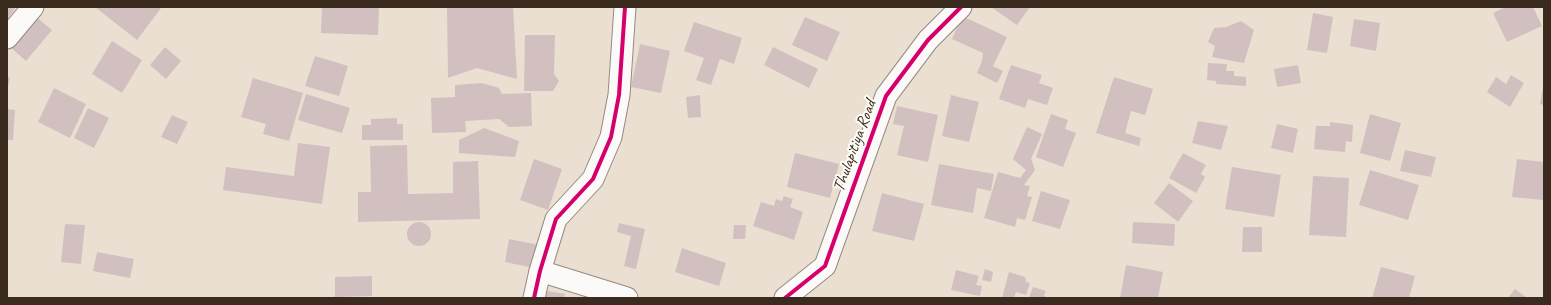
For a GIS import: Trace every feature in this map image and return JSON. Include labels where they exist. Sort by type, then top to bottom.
[{"type":"street","points":[[7,38],[33,7]]},
{"type":"street","points":[[534,298],[540,271],[556,219],[593,180],[611,137],[619,95],[624,7]]},
{"type":"street","name":"Thulapitiya Road","points":[[785,298],[825,266],[886,96],[928,40],[962,7]]},
{"type":"street","points":[[540,271],[627,298]]},
{"type":"building","points":[[7,7],[16,7],[7,20]]},
{"type":"building","points":[[95,7],[159,7],[161,8],[137,40]]},
{"type":"building","points":[[322,7],[379,8],[378,35],[321,33]]},
{"type":"building","points":[[447,7],[513,7],[517,79],[477,68],[448,78]]},
{"type":"building","points":[[991,7],[1030,7],[1017,25]]},
{"type":"building","points":[[1506,7],[1533,7],[1542,26],[1507,42],[1493,13]]},
{"type":"building","points":[[1313,13],[1333,17],[1327,53],[1307,50]]},
{"type":"building","points":[[35,16],[52,30],[26,61],[10,47]]},
{"type":"building","points":[[962,16],[1007,37],[993,66],[1003,71],[997,83],[977,73],[982,61],[983,53],[952,39]]},
{"type":"building","points":[[805,17],[840,32],[827,61],[792,45]]},
{"type":"building","points":[[1354,19],[1380,23],[1376,51],[1350,46]]},
{"type":"building","points":[[1241,21],[1254,30],[1244,63],[1212,57],[1215,46],[1208,42],[1214,28],[1226,27]]},
{"type":"building","points":[[694,22],[742,38],[734,64],[720,59],[711,85],[696,80],[704,58],[684,51]]},
{"type":"building","points":[[525,35],[555,35],[554,74],[559,81],[553,91],[524,91]]},
{"type":"building","points":[[112,41],[142,60],[122,93],[92,74]]},
{"type":"building","points":[[640,44],[670,51],[661,93],[631,87]]},
{"type":"building","points":[[165,47],[181,61],[166,79],[150,65]]},
{"type":"building","points":[[773,47],[818,69],[809,88],[764,65]]},
{"type":"building","points":[[315,56],[348,66],[339,96],[305,86]]},
{"type":"building","points":[[1208,63],[1227,64],[1226,71],[1234,71],[1234,76],[1246,77],[1246,86],[1216,84],[1216,81],[1207,80]]},
{"type":"building","points":[[1011,65],[1042,75],[1039,83],[1053,88],[1047,105],[1028,99],[1025,108],[999,99]]},
{"type":"building","points":[[1298,65],[1301,83],[1277,87],[1274,69]]},
{"type":"building","points":[[1511,75],[1524,83],[1510,107],[1487,92],[1496,77],[1506,84]]},
{"type":"building","points":[[7,77],[10,78],[8,87],[7,87]]},
{"type":"building","points":[[1114,77],[1153,89],[1145,115],[1131,111],[1125,133],[1141,138],[1139,146],[1096,133]]},
{"type":"building","points":[[253,78],[303,93],[289,141],[263,134],[266,124],[241,117]]},
{"type":"building","points":[[482,83],[499,88],[502,94],[531,93],[532,126],[509,127],[499,119],[465,121],[466,132],[432,133],[431,98],[455,97],[455,85]]},
{"type":"building","points":[[54,88],[86,104],[70,138],[38,122]]},
{"type":"building","points":[[1544,88],[1544,105],[1540,104]]},
{"type":"building","points":[[306,94],[350,108],[342,133],[298,120]]},
{"type":"building","points":[[700,95],[701,117],[688,118],[686,97]]},
{"type":"building","points":[[951,95],[979,102],[969,142],[942,136]]},
{"type":"building","points":[[897,106],[938,115],[928,162],[897,155],[904,126],[893,124]]},
{"type":"building","points":[[88,108],[109,118],[94,148],[74,138]]},
{"type":"building","points":[[7,109],[15,110],[13,140],[7,140]]},
{"type":"building","points":[[1051,114],[1068,120],[1065,129],[1076,133],[1063,167],[1036,157]]},
{"type":"building","points":[[1370,114],[1401,123],[1390,161],[1360,153]]},
{"type":"building","points":[[172,115],[188,122],[177,144],[161,137]]},
{"type":"building","points":[[397,118],[397,124],[403,124],[403,140],[362,140],[362,125],[371,125],[371,119]]},
{"type":"building","points":[[1198,121],[1228,126],[1221,150],[1192,143]]},
{"type":"building","points":[[1330,122],[1353,125],[1352,142],[1346,141],[1345,152],[1314,149],[1316,126],[1330,126]]},
{"type":"building","points":[[1277,124],[1298,129],[1293,153],[1271,148]]},
{"type":"building","points":[[1027,127],[1042,134],[1031,159],[1035,170],[1024,185],[1030,186],[1027,196],[1032,197],[1025,220],[1017,218],[1015,227],[984,218],[998,172],[1020,178],[1026,170],[1013,159]]},
{"type":"building","points":[[484,128],[519,141],[515,157],[459,153],[459,140]]},
{"type":"building","points":[[298,143],[330,147],[322,204],[223,190],[226,167],[294,176]]},
{"type":"building","points":[[407,145],[408,194],[453,193],[453,162],[478,161],[480,219],[358,222],[358,192],[371,192],[370,146]]},
{"type":"building","points":[[1405,150],[1436,157],[1431,177],[1400,171]]},
{"type":"building","points":[[795,153],[839,164],[830,198],[787,187]]},
{"type":"building","points":[[1183,153],[1206,165],[1201,174],[1205,177],[1196,193],[1169,178]]},
{"type":"building","points":[[534,159],[562,169],[548,210],[520,200]]},
{"type":"building","points":[[1517,159],[1544,162],[1544,200],[1512,197]]},
{"type":"building","points":[[939,164],[994,174],[991,191],[977,188],[973,213],[931,205]]},
{"type":"building","points":[[1232,167],[1281,175],[1274,217],[1225,209]]},
{"type":"building","points":[[1370,170],[1419,185],[1408,220],[1359,205]]},
{"type":"building","points":[[1313,176],[1349,178],[1346,237],[1309,235]]},
{"type":"building","points":[[1169,183],[1193,201],[1178,222],[1154,203]]},
{"type":"building","points":[[1041,191],[1070,200],[1060,229],[1032,221]]},
{"type":"building","points":[[882,193],[924,204],[914,241],[872,231]]},
{"type":"building","points":[[784,196],[793,199],[790,207],[803,212],[794,240],[753,226],[761,202],[774,206],[776,199],[782,201]]},
{"type":"building","points":[[419,222],[428,225],[431,234],[428,243],[419,246],[410,243],[407,234],[410,225]]},
{"type":"building","points":[[1133,222],[1175,224],[1174,246],[1132,243]]},
{"type":"building","points":[[619,223],[645,229],[636,269],[624,266],[631,236],[617,232]]},
{"type":"building","points":[[65,224],[85,225],[81,264],[61,262]]},
{"type":"building","points":[[734,225],[746,225],[745,239],[733,239]]},
{"type":"building","points":[[1243,227],[1262,227],[1262,252],[1242,252]]},
{"type":"building","points":[[509,239],[539,245],[534,268],[505,262]]},
{"type":"building","points":[[682,248],[726,263],[719,286],[675,272]]},
{"type":"building","points":[[97,252],[134,259],[130,278],[93,271]]},
{"type":"building","points":[[1126,265],[1163,272],[1158,298],[1120,298]]},
{"type":"building","points":[[1381,267],[1415,276],[1409,298],[1372,298]]},
{"type":"building","points":[[985,269],[993,272],[991,282],[982,280]]},
{"type":"building","points":[[956,270],[979,276],[976,285],[982,286],[980,296],[951,290]]},
{"type":"building","points":[[1009,272],[1025,277],[1026,282],[1030,283],[1026,295],[1016,292],[1014,298],[1002,298]]},
{"type":"building","points":[[372,276],[372,296],[335,297],[335,277]]},
{"type":"building","points":[[1033,287],[1046,291],[1044,296],[1049,298],[1029,298]]},
{"type":"building","points":[[537,289],[565,294],[564,298],[536,298]]},
{"type":"building","points":[[1515,289],[1527,298],[1508,298]]},
{"type":"cycle path","points":[[534,298],[540,271],[556,219],[593,179],[611,137],[619,95],[625,7]]},
{"type":"cycle path","points":[[785,298],[825,266],[886,96],[928,40],[961,7]]}]
